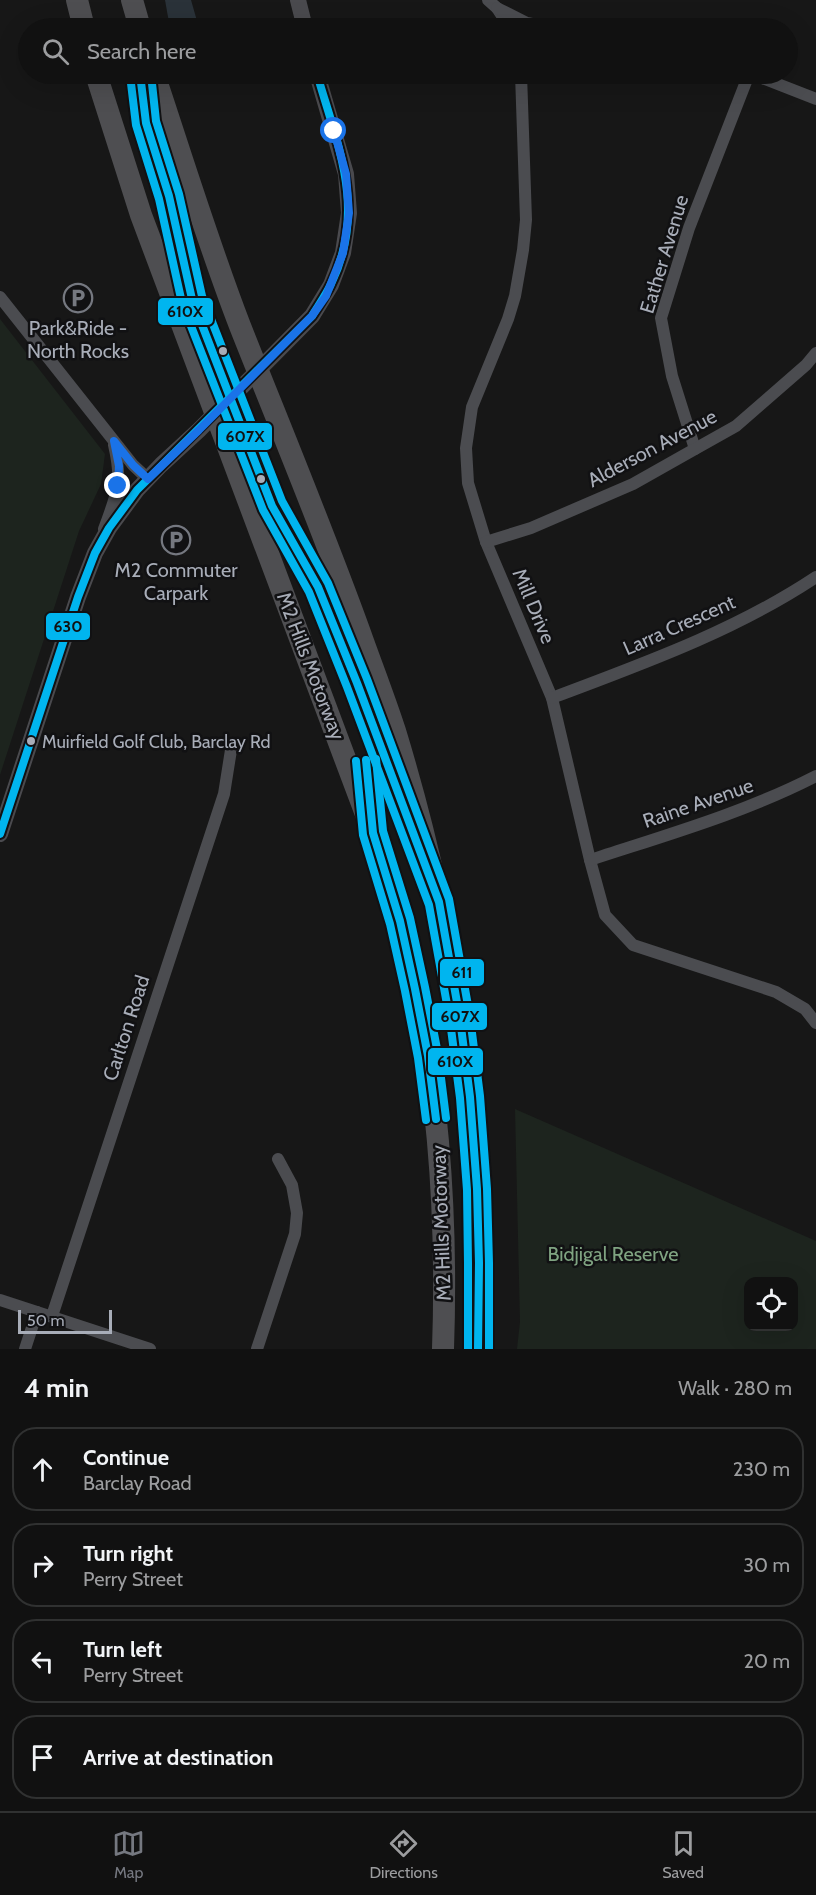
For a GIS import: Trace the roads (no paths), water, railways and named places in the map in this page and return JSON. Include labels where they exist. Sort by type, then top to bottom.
[{"type":"highway","points":[[77,0],[82,18]]},
{"type":"highway","points":[[132,0],[137,18]]},
{"type":"highway","name":"M2 Hills Motorway","points":[[99,84],[141,215],[373,833],[400,921],[428,1056],[440,1155],[444,1220],[443,1349]]},
{"type":"highway","name":"M2 Hills Motorway","points":[[157,84],[210,246],[321,530],[395,730],[423,836],[439,902],[457,998],[470,1097],[478,1211],[478,1349]]},
{"type":"main road","points":[[298,0],[302,18]]},
{"type":"main road","points":[[0,834],[78,597],[95,553],[121,510],[148,479],[312,316],[338,268],[348,231],[346,174],[320,84]]},
{"type":"street","points":[[493,4],[503,18]]},
{"type":"street","points":[[493,4],[518,18]]},
{"type":"street","name":"Mill Drive","points":[[521,84],[526,220],[524,250],[508,319],[472,407],[466,448],[468,483],[486,542],[552,698],[605,915],[633,945],[776,992],[805,1009],[816,1023]]},
{"type":"street","name":"Eather Avenue","points":[[695,449],[672,376],[661,318],[689,228],[747,84]]},
{"type":"street","points":[[777,84],[816,99]]},
{"type":"street","points":[[0,297],[133,465],[148,479]]},
{"type":"street","name":"Alderson Avenue","points":[[486,542],[531,528],[633,484],[736,426],[806,365],[816,353]]},
{"type":"street","points":[[95,553],[118,486],[119,466],[114,441]]},
{"type":"street","name":"Larra Crescent","points":[[552,698],[645,663],[731,625],[816,577]]},
{"type":"street","name":"Carlton Road","points":[[51,1316],[224,794],[231,750]]},
{"type":"street","name":"Raine Avenue","points":[[590,860],[726,816],[789,790],[816,776]]},
{"type":"street","points":[[257,1349],[294,1234],[297,1213],[292,1185],[278,1159]]},
{"type":"street","points":[[0,1300],[150,1349]]},
{"type":"street","points":[[25,1349],[37,1312]]},
{"type":"place","name":"Park&Ride - North Rocks","points":[[78,298]]},
{"type":"place","name":"M2 Commuter Carpark","points":[[176,540]]},
{"type":"place","name":"Muirfield Golf Club, Barclay Rd","points":[[31,741]]},
{"type":"park label","name":"Bidjigal Reserve","points":[[613,1254]]}]
